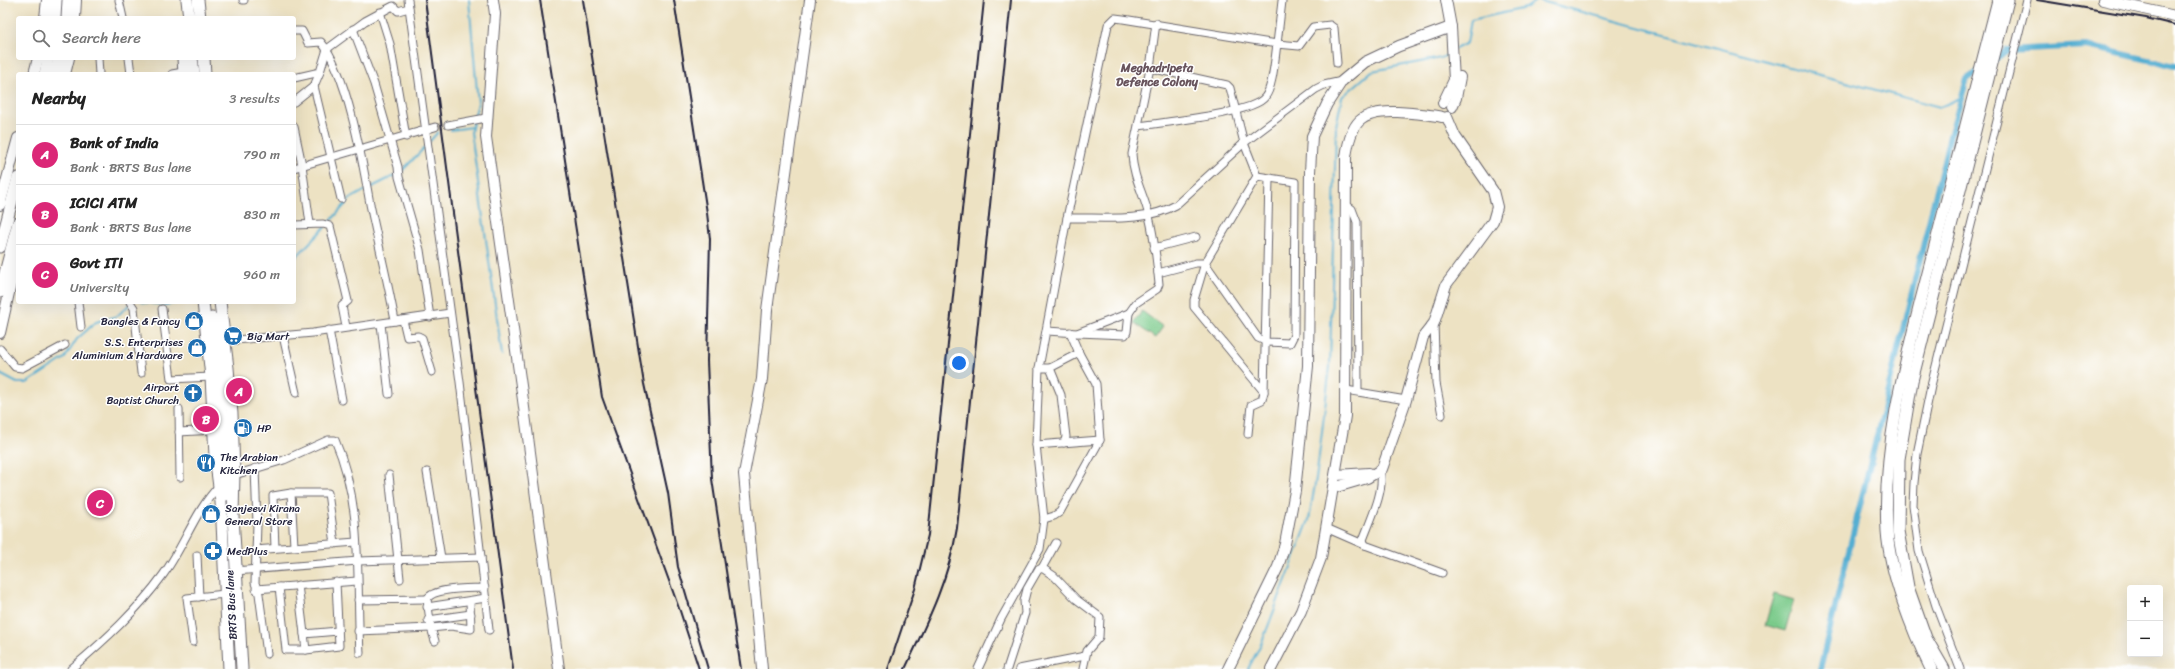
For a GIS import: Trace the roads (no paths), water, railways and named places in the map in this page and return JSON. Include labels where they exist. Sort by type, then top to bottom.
[{"type":"main road","points":[[55,16],[56,0]]},
{"type":"main road","points":[[67,16],[68,0]]},
{"type":"main road","points":[[180,0],[181,16]]},
{"type":"main road","points":[[187,0],[188,16]]},
{"type":"main road","points":[[198,0],[200,16]]},
{"type":"main road","points":[[1931,669],[1918,644],[1898,586],[1888,540],[1889,454],[1903,374],[1998,0]]},
{"type":"main road","points":[[1944,669],[1926,638],[1908,587],[1898,530],[1899,459],[1912,381],[2008,0]]},
{"type":"main road","points":[[44,72],[48,60]]},
{"type":"main road","points":[[56,72],[58,60]]},
{"type":"main road","points":[[184,60],[187,72]]},
{"type":"main road","points":[[187,72],[191,60]]},
{"type":"main road","points":[[204,60],[205,72]]},
{"type":"main road","points":[[1,240],[16,185]]},
{"type":"main road","points":[[0,292],[16,238]]},
{"type":"main road","points":[[203,304],[211,377],[214,430],[233,516],[235,571],[242,669]]},
{"type":"main road","name":"BRTS Bus lane","points":[[210,304],[219,368],[235,669]]},
{"type":"main road","points":[[220,304],[231,407],[226,480],[221,502],[229,669]]},
{"type":"street","points":[[45,16],[47,0]]},
{"type":"street","points":[[75,16],[76,0]]},
{"type":"street","points":[[119,0],[123,16]]},
{"type":"street","points":[[408,0],[450,313],[490,630]]},
{"type":"street","points":[[493,0],[494,14],[478,120],[486,137],[559,669]]},
{"type":"street","points":[[762,669],[744,474],[762,379],[767,310],[810,0]]},
{"type":"street","points":[[1270,669],[1301,611],[1321,558],[1345,416],[1346,205],[1348,143],[1361,119],[1368,114],[1378,112],[1419,113],[1445,117],[1451,114],[1458,90],[1457,61],[1446,0]]},
{"type":"street","points":[[1960,669],[1936,606],[1919,551],[1913,506],[1914,483],[1917,454],[1932,386],[2027,0]]},
{"type":"street","points":[[2103,0],[2175,16]]},
{"type":"street","points":[[1139,126],[1237,111],[1265,98],[1278,44],[1282,1]]},
{"type":"street","points":[[296,100],[314,86],[328,49],[353,29],[380,12],[393,6],[398,11],[409,8]]},
{"type":"street","points":[[380,12],[390,44],[406,137]]},
{"type":"street","points":[[978,669],[1000,619],[1040,550],[1044,519],[1036,445],[1039,368],[1067,218],[1108,24],[1115,18],[1156,23],[1278,44],[1299,46],[1313,26],[1330,25],[1335,31],[1337,63]]},
{"type":"street","points":[[1046,331],[1125,335],[1127,332],[1129,313],[1136,303],[1157,289],[1159,284],[1149,216],[1139,191],[1132,164],[1132,154],[1150,68],[1156,23]]},
{"type":"street","points":[[1228,669],[1278,567],[1289,526],[1295,491],[1308,366],[1310,172],[1312,136],[1327,104],[1342,81],[1365,62],[1450,27]]},
{"type":"street","points":[[353,29],[374,84],[420,250],[430,317]]},
{"type":"street","points":[[296,31],[302,31],[308,43],[321,42],[328,49],[351,115],[395,321]]},
{"type":"street","points":[[34,72],[38,60]]},
{"type":"street","points":[[66,72],[68,60]]},
{"type":"street","points":[[98,60],[99,72]]},
{"type":"street","points":[[129,60],[130,72]]},
{"type":"street","points":[[1442,415],[1436,383],[1434,323],[1446,285],[1493,221],[1497,207],[1493,191],[1455,136],[1445,117],[1438,113],[1441,104],[1454,80],[1457,61]]},
{"type":"street","points":[[1150,68],[1227,85],[1230,88],[1244,143],[1257,176]]},
{"type":"street","points":[[296,78],[320,72]]},
{"type":"street","points":[[1067,218],[1149,216],[1176,205],[1244,143],[1316,89],[1324,85],[1342,81]]},
{"type":"street","points":[[314,86],[332,156],[341,199]]},
{"type":"street","points":[[1419,113],[1441,104],[1450,104],[1452,107]]},
{"type":"street","points":[[448,125],[478,120]]},
{"type":"street","points":[[296,167],[332,156],[406,137],[425,129],[435,127]]},
{"type":"street","points":[[296,136],[302,165],[310,224]]},
{"type":"street","points":[[0,205],[16,145]]},
{"type":"street","points":[[1158,273],[1196,263],[1205,264],[1255,334],[1267,342],[1290,343],[1293,339],[1296,185],[1293,181],[1269,179],[1257,176]]},
{"type":"street","points":[[1257,176],[1205,264],[1194,300],[1194,307],[1264,392]]},
{"type":"street","points":[[1248,434],[1251,405],[1262,400],[1264,392],[1267,342],[1269,179]]},
{"type":"street","points":[[1346,205],[1352,209],[1357,222],[1358,392]]},
{"type":"street","points":[[296,225],[326,225],[348,301],[342,306],[346,327]]},
{"type":"street","points":[[1154,248],[1196,237]]},
{"type":"street","points":[[1,240],[16,238]]},
{"type":"street","points":[[0,333],[15,285],[16,274]]},
{"type":"street","points":[[78,304],[81,326]]},
{"type":"street","points":[[132,304],[141,373]]},
{"type":"street","points":[[162,309],[171,379],[211,377]]},
{"type":"street","points":[[225,341],[283,336],[346,327],[381,324],[450,313]]},
{"type":"street","points":[[1074,332],[1129,313]]},
{"type":"street","points":[[403,320],[407,337],[418,336],[422,338],[432,372]]},
{"type":"street","points":[[1334,488],[1376,473],[1384,465],[1406,400],[1419,347],[1423,337],[1434,323]]},
{"type":"street","points":[[381,324],[389,394]]},
{"type":"street","points":[[329,330],[342,400]]},
{"type":"street","points":[[1044,519],[1054,516],[1060,512],[1100,440],[1096,384],[1079,353],[1074,332]]},
{"type":"street","points":[[283,336],[296,393]]},
{"type":"street","points":[[0,349],[15,367],[22,368],[65,345]]},
{"type":"street","points":[[1039,368],[1050,368],[1079,353]]},
{"type":"street","points":[[1050,368],[1061,395],[1066,437],[1064,443]]},
{"type":"street","points":[[1346,390],[1406,400]]},
{"type":"street","points":[[179,409],[180,477]]},
{"type":"street","points":[[179,432],[214,430]]},
{"type":"street","points":[[71,669],[136,609],[164,574],[197,516],[226,480],[255,468],[293,456],[328,440],[336,440],[344,459],[354,506],[358,561],[358,631],[360,653]]},
{"type":"street","points":[[1036,445],[1100,440]]},
{"type":"street","points":[[255,468],[257,524],[254,568],[267,654]]},
{"type":"street","points":[[427,472],[442,558]]},
{"type":"street","points":[[1336,475],[1376,473],[1382,480],[1363,540],[1365,545]]},
{"type":"street","points":[[389,476],[400,579]]},
{"type":"street","points":[[275,548],[273,496],[291,493],[328,492],[335,544]]},
{"type":"street","points":[[291,493],[294,546]]},
{"type":"street","points":[[1326,528],[1365,545],[1442,573]]},
{"type":"street","points":[[255,550],[356,542]]},
{"type":"street","points":[[1007,669],[1024,613],[1024,601],[1027,589],[1038,570],[1042,568],[1056,542]]},
{"type":"street","points":[[197,555],[199,597]]},
{"type":"street","points":[[235,571],[254,568],[358,561],[481,557]]},
{"type":"street","points":[[1042,568],[1054,576],[1076,599],[1099,615],[1099,636],[1085,656],[1082,669]]},
{"type":"street","points":[[256,589],[357,580]]},
{"type":"street","points":[[279,587],[286,650],[306,650],[337,647],[339,644],[336,582]]},
{"type":"street","points":[[298,585],[306,650]]},
{"type":"street","points":[[358,600],[427,598],[431,594],[439,591],[485,588]]},
{"type":"street","points":[[193,642],[186,600],[225,594]]},
{"type":"street","points":[[427,598],[428,620],[435,641]]},
{"type":"street","points":[[427,607],[486,598]]},
{"type":"street","points":[[358,631],[451,626],[471,629],[470,601]]},
{"type":"street","points":[[428,620],[471,614]]},
{"type":"street","points":[[304,634],[338,631]]},
{"type":"street","points":[[1019,669],[1085,656]]},
{"type":"waterway","points":[[469,0],[478,103],[474,118]]},
{"type":"waterway","points":[[1537,0],[1940,107],[1962,97]]},
{"type":"waterway","points":[[1455,49],[1467,43],[1471,20],[1526,8],[1537,0]]},
{"type":"waterway","points":[[1994,60],[2007,50],[2087,46],[2175,66]]},
{"type":"waterway","points":[[1248,669],[1262,642],[1309,520],[1317,472],[1330,366],[1336,126],[1342,97],[1372,71],[1441,58],[1450,53]]},
{"type":"waterway","points":[[1820,669],[1950,136],[1967,79],[1979,71]]},
{"type":"waterway","points":[[473,122],[471,132],[502,354]]},
{"type":"waterway","points":[[451,130],[472,127]]},
{"type":"waterway","points":[[430,141],[438,132]]},
{"type":"waterway","points":[[400,173],[426,146]]},
{"type":"waterway","points":[[370,188],[396,175]]},
{"type":"waterway","points":[[328,224],[350,199],[366,190]]},
{"type":"waterway","points":[[296,257],[325,227]]},
{"type":"waterway","points":[[157,304],[171,304]]},
{"type":"waterway","points":[[0,374],[17,383],[27,383],[65,358],[77,339],[96,322],[117,316],[129,305]]},
{"type":"tunnel","points":[[435,127],[448,125]]},
{"type":"railway","points":[[425,0],[513,669]]},
{"type":"railway","points":[[540,0],[602,397],[680,611],[699,669]]},
{"type":"railway","points":[[583,0],[644,384],[668,493],[678,567],[708,669]]},
{"type":"railway","points":[[674,0],[710,239],[707,361],[712,479],[741,669]]},
{"type":"railway","points":[[888,669],[915,589],[928,535],[984,0]]},
{"type":"railway","points":[[905,669],[929,618],[943,583],[949,565],[957,528],[1011,0]]},
{"type":"railway","points":[[2037,0],[2146,18],[2175,25]]},
{"type":"place","name":"Bangles & Fancy","points":[[194,321]]},
{"type":"place","name":"Big Mart","points":[[233,336]]},
{"type":"place","name":"S.S. Enterprises Aluminium & Hardware","points":[[197,348]]},
{"type":"place","name":"Bank of India","points":[[239,391]]},
{"type":"place","name":"Airport Baptist Church","points":[[193,393]]},
{"type":"place","name":"ICICI ATM","points":[[206,419]]},
{"type":"place","name":"HP","points":[[243,428]]},
{"type":"place","name":"The Arabian Kitchen","points":[[206,463]]},
{"type":"place","name":"Govt ITI","points":[[100,503]]},
{"type":"place","name":"Sanjeevi Kirana General Store","points":[[211,514]]},
{"type":"place","name":"MedPlus","points":[[213,551]]},
{"type":"district","name":"Meghadripeta Defence Colony","points":[[1157,75]]}]
